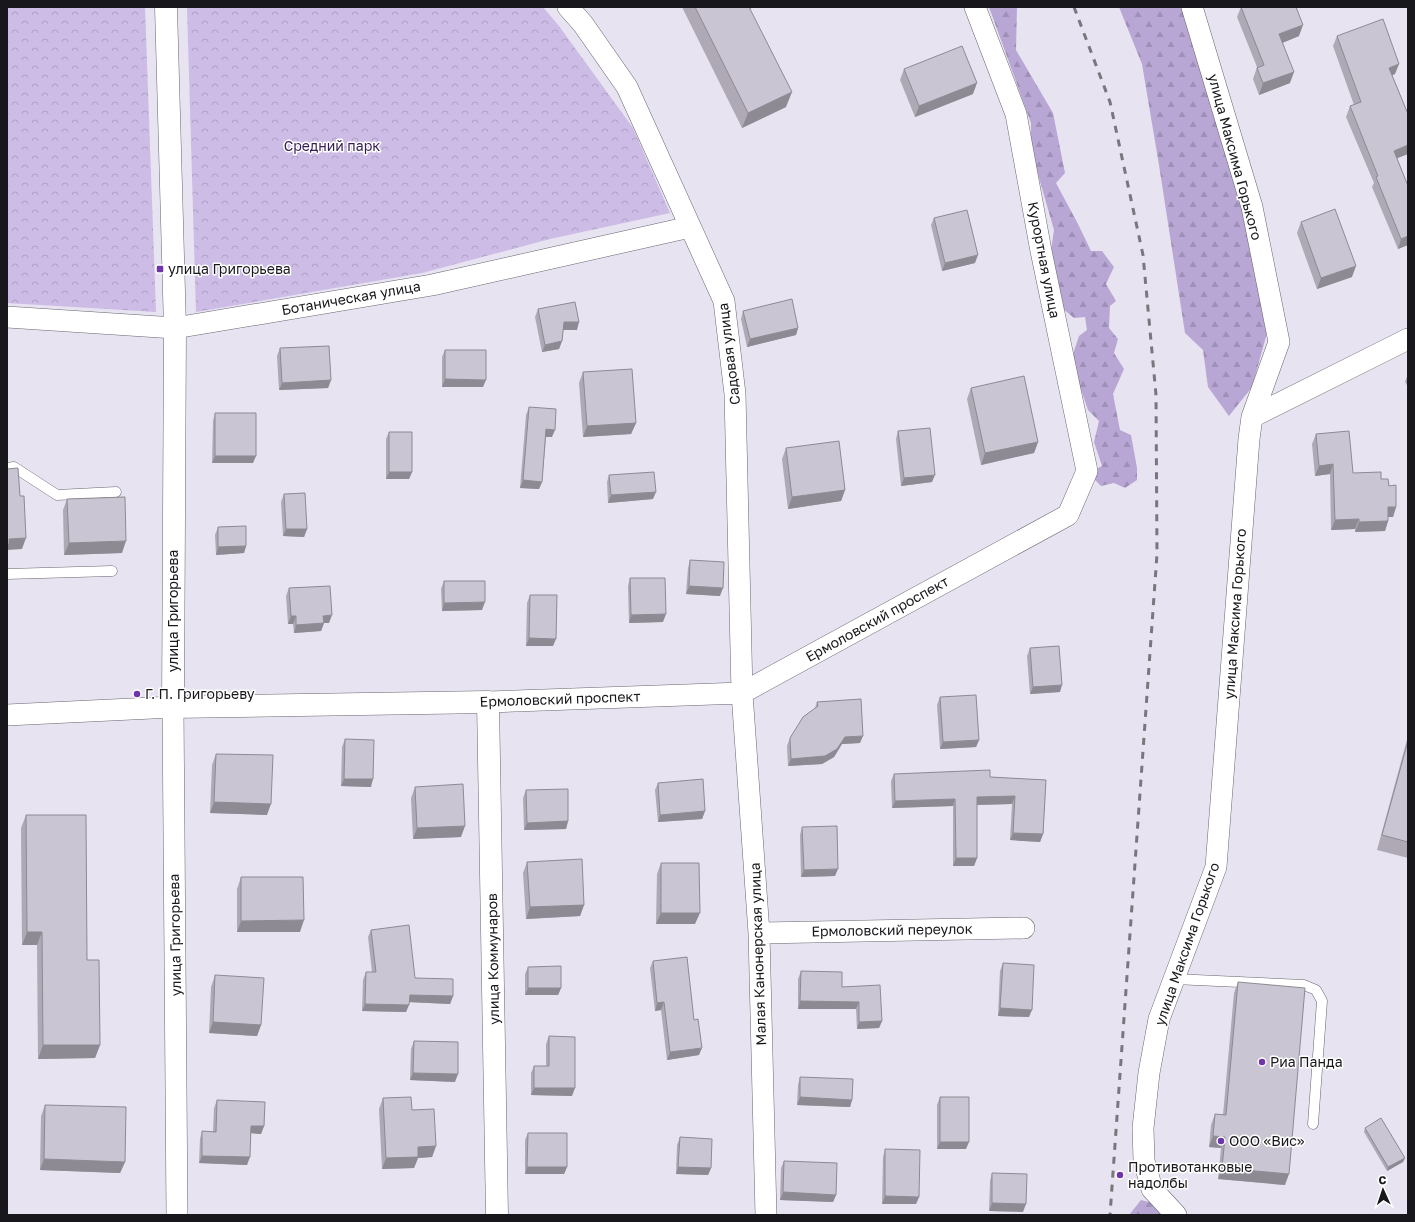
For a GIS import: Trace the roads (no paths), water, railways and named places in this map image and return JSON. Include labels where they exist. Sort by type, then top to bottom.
[{"type":"street","name":"улица Григорьева","points":[[166,7],[175,328],[173,707],[177,1215]]},
{"type":"street","name":"Садовая улица","points":[[568,7],[583,24],[627,87],[724,301],[735,394],[742,693]]},
{"type":"street","name":"Курортная улица","points":[[975,7],[1016,114],[1041,251],[1087,471],[1068,515]]},
{"type":"street","name":"улица Максима Горького","points":[[1176,1215],[1152,1189],[1144,1161],[1142,1128],[1149,1073],[1159,1019],[1216,867],[1246,467],[1252,417],[1279,342],[1252,207],[1192,7]]},
{"type":"street","name":"Ботаническая улица","points":[[7,317],[175,328],[432,285],[690,227]]},
{"type":"street","points":[[1252,417],[1408,339]]},
{"type":"street","name":"Ермоловский проспект","points":[[7,715],[173,707],[488,702],[742,693],[1068,515]]},
{"type":"street","name":"Малая Канонерская улица","points":[[742,693],[759,933],[766,1215]]},
{"type":"street","name":"улица Коммунаров","points":[[488,702],[497,1215]]},
{"type":"street","name":"Ермоловский переулок","points":[[759,933],[1024,928]]},
{"type":"lane","points":[[7,468],[14,467],[57,495],[116,492]]},
{"type":"lane","points":[[7,574],[112,572]]},
{"type":"lane","points":[[1174,979],[1304,985],[1316,990],[1322,1001],[1313,1124]]},
{"type":"railway","points":[[1074,7],[1110,102],[1143,255],[1156,395],[1157,554],[1110,1215]]},
{"type":"place","name":"улица Григорьева","points":[[160,269]]},
{"type":"place","name":"Г. П. Григорьеву","points":[[137,694]]},
{"type":"place","name":"Риа Панда","points":[[1262,1062]]},
{"type":"place","name":"ООО «Вис»","points":[[1221,1141]]},
{"type":"place","name":"Противотанковые надолбы","points":[[1120,1175]]},
{"type":"park label","name":"Средний парк","points":[[332,146]]}]
